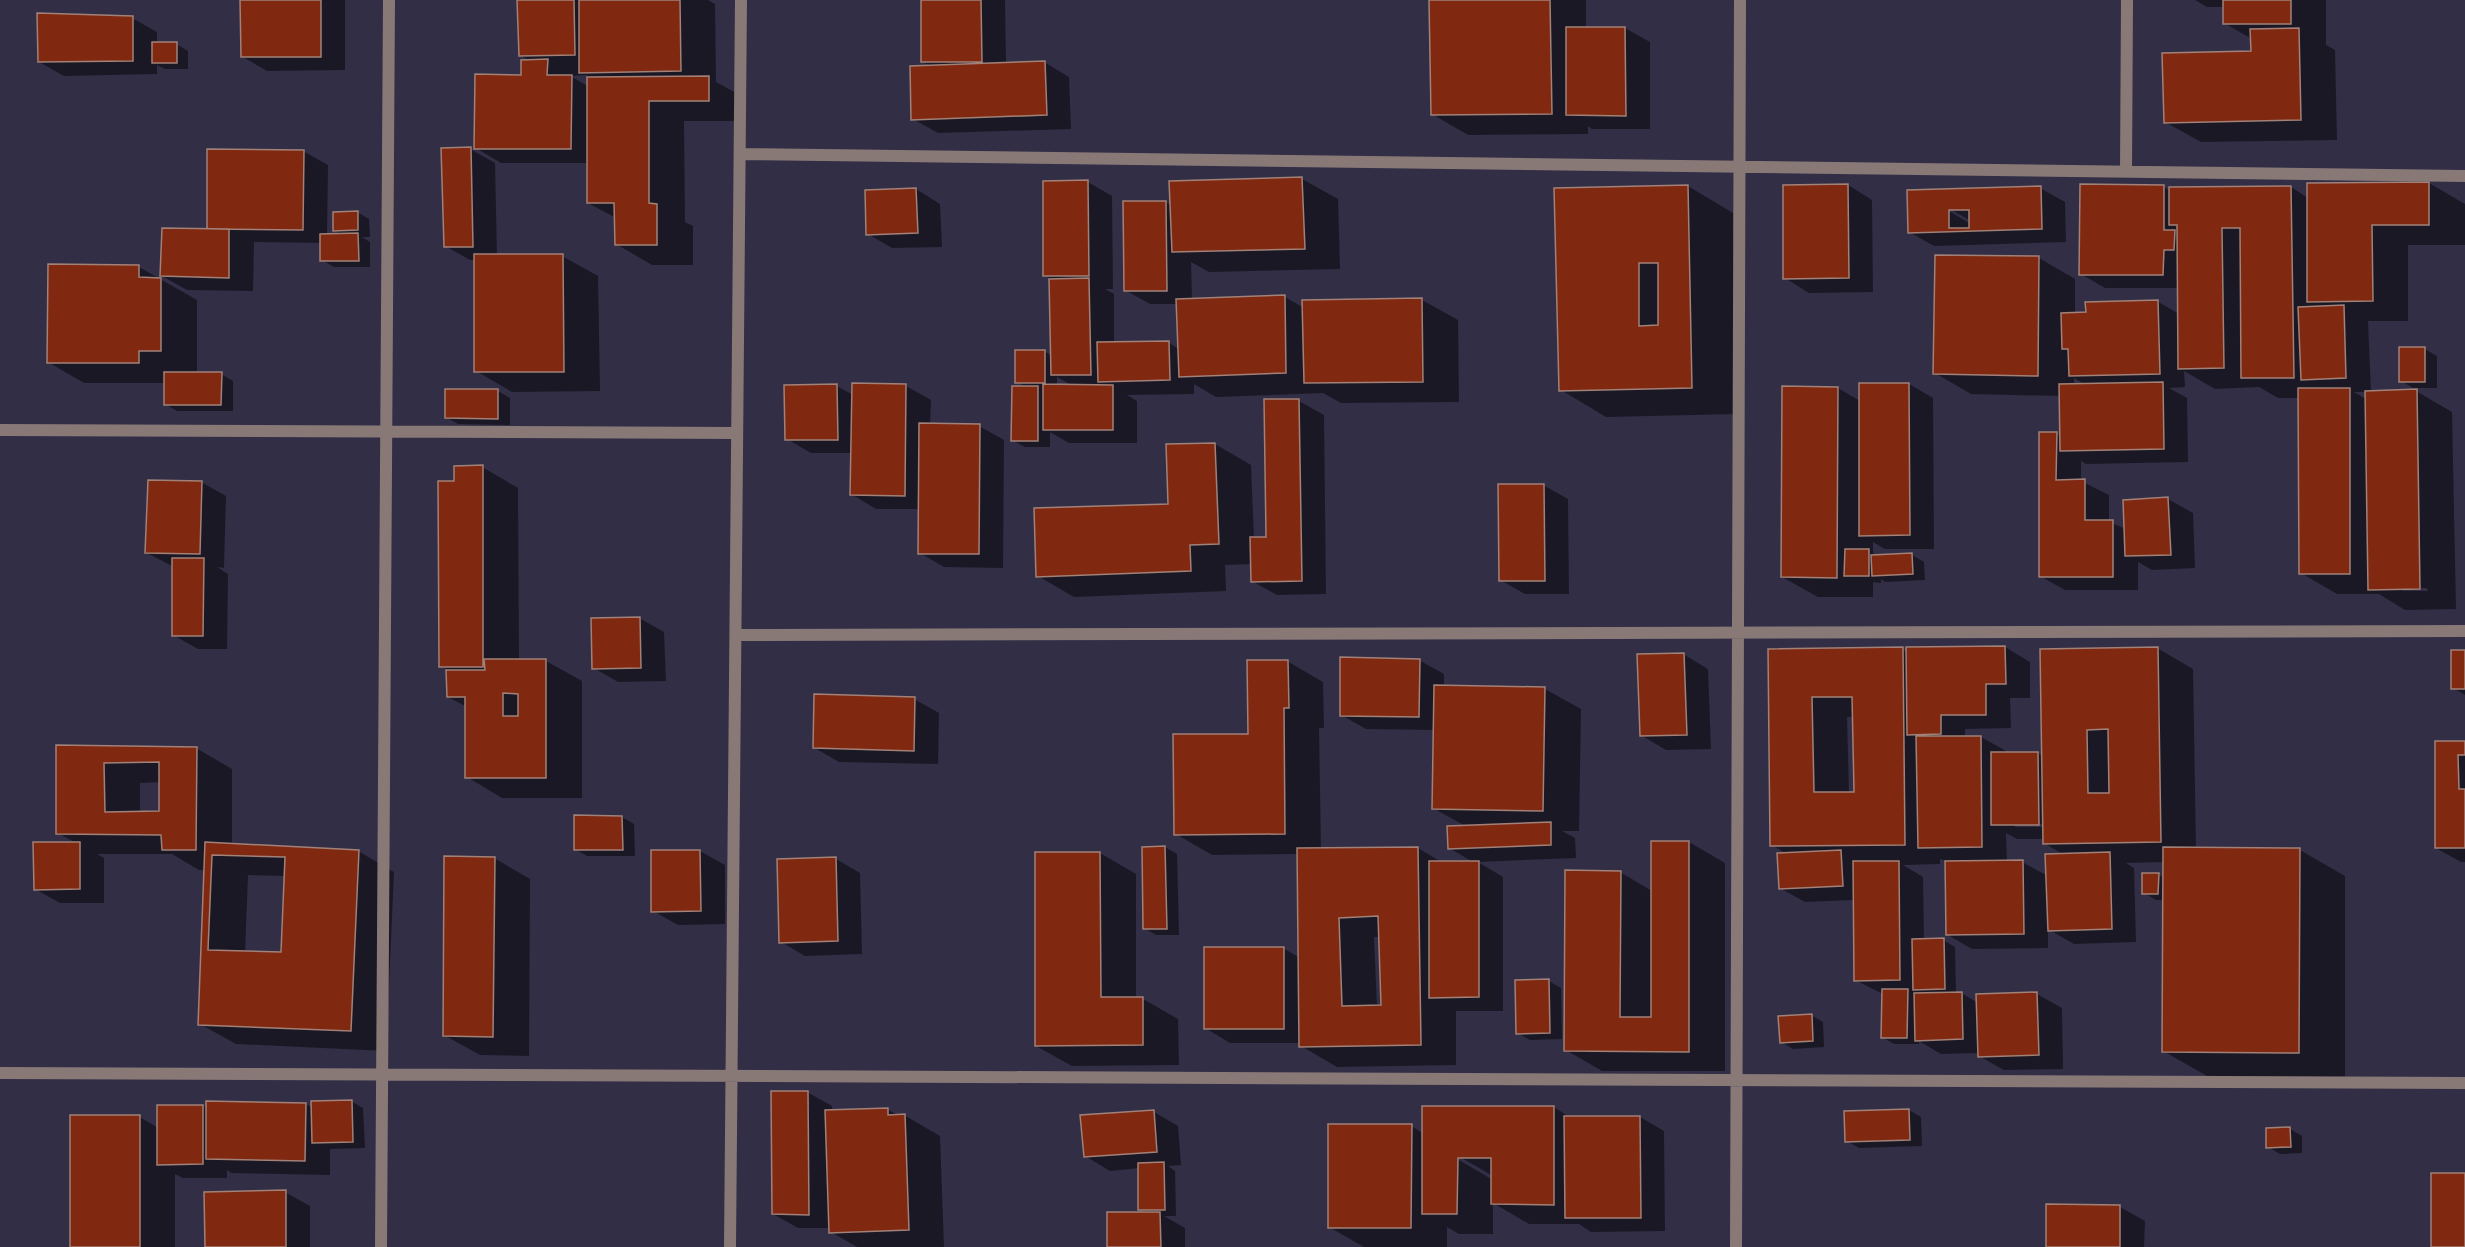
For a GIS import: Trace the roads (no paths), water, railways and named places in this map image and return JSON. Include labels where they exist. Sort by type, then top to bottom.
[{"type":"street","points":[[381,1247],[389,0]]},
{"type":"street","points":[[730,1247],[741,0]]},
{"type":"street","points":[[1736,1247],[1740,0]]},
{"type":"street","points":[[2126,171],[2127,0]]},
{"type":"street","points":[[740,154],[2465,176]]},
{"type":"street","points":[[0,430],[737,433]]},
{"type":"street","points":[[736,635],[2465,631]]},
{"type":"street","points":[[0,1073],[2465,1083]]}]
